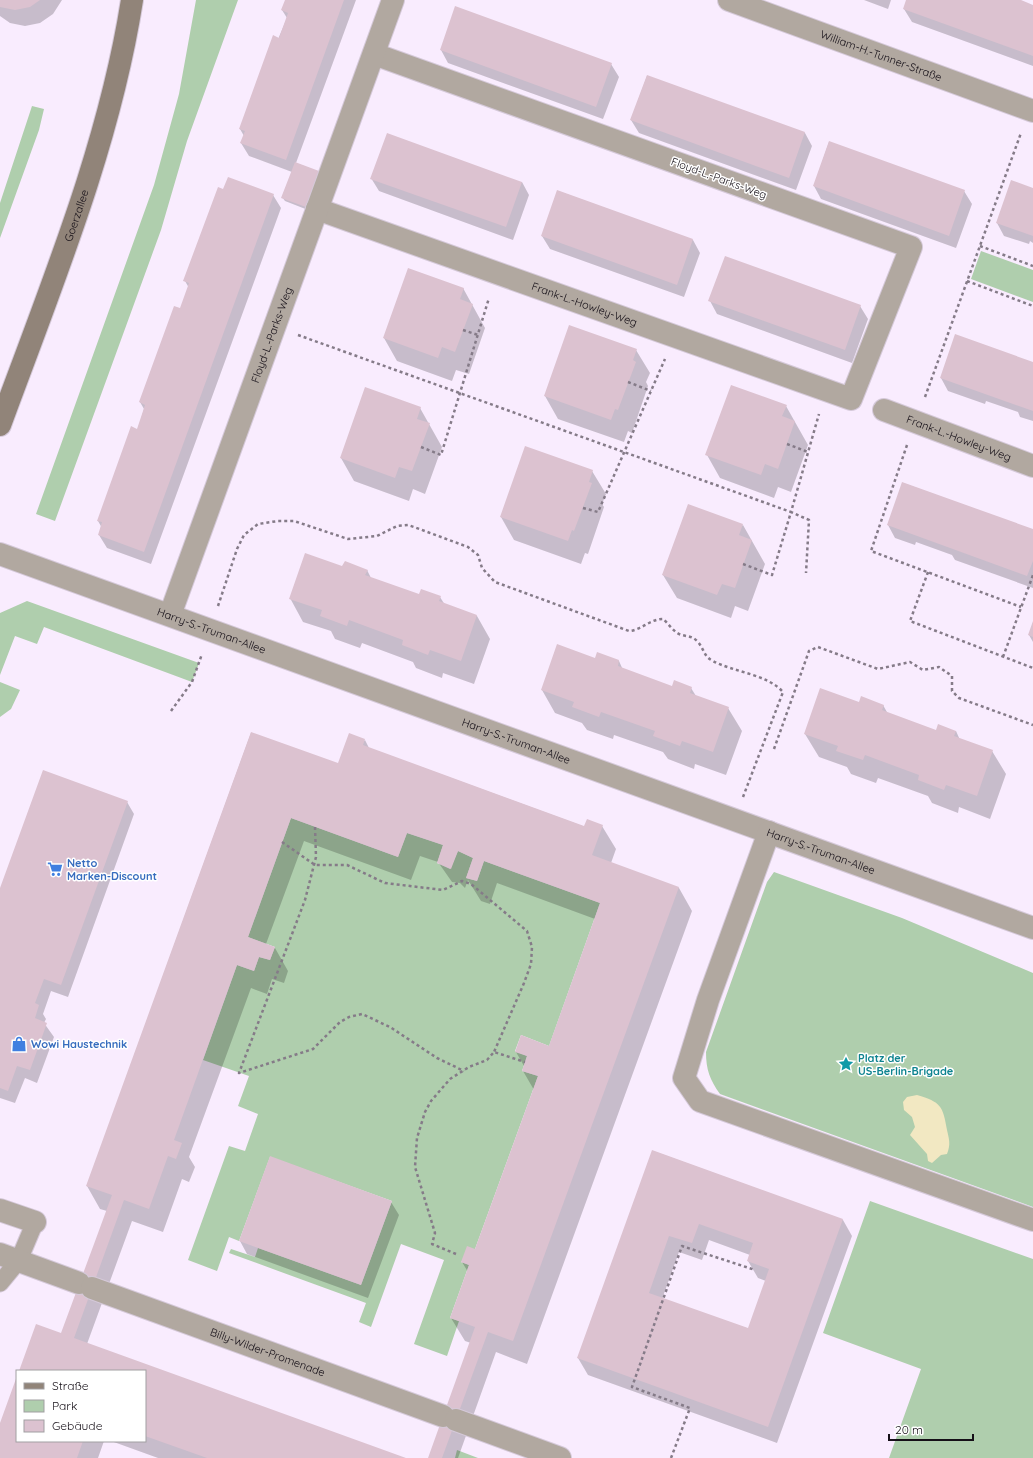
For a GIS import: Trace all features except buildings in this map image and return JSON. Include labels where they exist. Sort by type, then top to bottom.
[{"type":"main road","name":"Goerzallee","points":[[0,425],[96,159],[126,37],[132,0]]},
{"type":"street","name":"Floyd-L.-Parks-Weg","points":[[170,615],[393,0]]},
{"type":"street","name":"William-H.-Tunner-Straße","points":[[729,0],[1033,110]]},
{"type":"street","name":"Floyd-L.-Parks-Weg","points":[[374,54],[911,247],[851,399]]},
{"type":"street","name":"Frank-L.-Howley-Weg","points":[[317,209],[851,399]]},
{"type":"street","name":"Frank-L.-Howley-Weg","points":[[884,410],[1033,466]]},
{"type":"street","name":"Harry-S.-Truman-Allee","points":[[0,554],[1033,928]]},
{"type":"street","points":[[769,832],[708,1000],[684,1078],[700,1101],[1033,1220]]},
{"type":"street","points":[[0,1210],[35,1222]]},
{"type":"street","name":"Billy-Wilder-Promenade","points":[[9,1257],[560,1458]]},
{"type":"lane","points":[[0,1284],[9,1257],[35,1222]]},
{"type":"path","points":[[1021,607],[871,551],[915,422],[1022,131]]},
{"type":"path","points":[[980,246],[1033,266]]},
{"type":"path","points":[[421,447],[441,455],[488,303],[494,271]]},
{"type":"path","points":[[967,281],[1033,306]]},
{"type":"path","points":[[275,327],[624,451],[810,520],[806,573]]},
{"type":"path","points":[[463,330],[478,335]]},
{"type":"path","points":[[583,508],[598,512],[674,336]]},
{"type":"path","points":[[628,382],[651,391]]},
{"type":"path","points":[[744,564],[772,575],[826,390]]},
{"type":"path","points":[[787,444],[808,452]]},
{"type":"path","points":[[171,711],[192,682],[237,549],[244,535],[258,524],[278,521],[294,521],[348,539],[377,536],[396,526],[408,525],[468,547],[478,555],[482,568],[494,582],[629,631],[637,631],[655,619],[663,619],[679,634],[690,636],[699,643],[705,656],[713,661],[751,674],[779,688],[783,692],[734,820]]},
{"type":"path","points":[[928,572],[910,621],[1033,668]]},
{"type":"path","points":[[1003,657],[1033,575]]},
{"type":"path","points":[[774,749],[809,651],[818,647],[878,669],[910,662],[923,670],[939,667],[952,676],[952,691],[959,698],[1033,725]]},
{"type":"path","points":[[316,827],[315,865],[305,900],[239,1073],[313,1049],[340,1022],[349,1017],[362,1014],[390,1027],[437,1058],[464,1071]]},
{"type":"path","points":[[282,842],[315,865],[347,865],[385,883],[443,890],[462,881],[471,884],[527,931],[532,947],[531,964],[494,1052],[487,1060],[450,1079],[425,1112],[417,1138],[415,1166],[434,1233],[432,1244],[456,1254]]},
{"type":"path","points":[[494,1052],[524,1062]]},
{"type":"path","points":[[671,1458],[690,1408],[632,1387],[682,1246],[755,1270]]},
{"type":"green space","points":[[196,0],[238,0],[187,141],[161,230],[55,521],[36,514],[154,185],[179,94]]},
{"type":"green space","points":[[32,106],[44,109],[39,130],[0,238],[0,203]]},
{"type":"green space","points":[[981,251],[1033,270],[1033,302],[971,279]]},
{"type":"green space","points":[[27,601],[199,663],[192,682],[44,627],[37,644],[15,636],[0,675],[0,613]]},
{"type":"green space","points":[[0,682],[20,690],[11,709],[0,717]]},
{"type":"green space","points":[[291,818],[398,857],[407,833],[443,845],[437,863],[450,869],[458,851],[473,858],[466,878],[477,881],[484,861],[600,903],[549,1046],[521,1035],[515,1051],[527,1056],[522,1071],[538,1076],[475,1249],[461,1262],[469,1265],[450,1318],[459,1321],[447,1356],[414,1344],[444,1260],[401,1244],[371,1327],[359,1322],[366,1303],[229,1253],[231,1249],[255,1257],[258,1248],[361,1285],[392,1201],[270,1157],[239,1241],[229,1237],[217,1271],[188,1260],[229,1146],[245,1151],[258,1114],[238,1106],[249,1076],[203,1060],[237,965],[254,971],[259,957],[270,960],[275,947],[248,937]]},
{"type":"green space","name":"Platz der US-Berlin-Brigade","points":[[774,872],[902,918],[1033,973],[1033,1207],[720,1094],[709,1074],[706,1052],[767,882]]},
{"type":"green space","points":[[870,1201],[1033,1259],[1033,1458],[889,1458],[921,1369],[823,1333]]},
{"type":"green space","points":[[457,1450],[478,1458],[455,1458]]},
{"type":"sand","points":[[917,1095],[931,1100],[940,1106],[946,1122],[949,1142],[947,1154],[941,1155],[932,1163],[928,1161],[927,1154],[910,1135],[915,1127],[912,1117],[904,1110],[903,1102],[907,1097]]},
{"type":"place","name":"Netto Marken-Discount","points":[[55,869]]},
{"type":"place","name":"Wowi Haustechnik","points":[[19,1044]]},
{"type":"place","name":"Platz der US-Berlin-Brigade","points":[[846,1064]]}]
